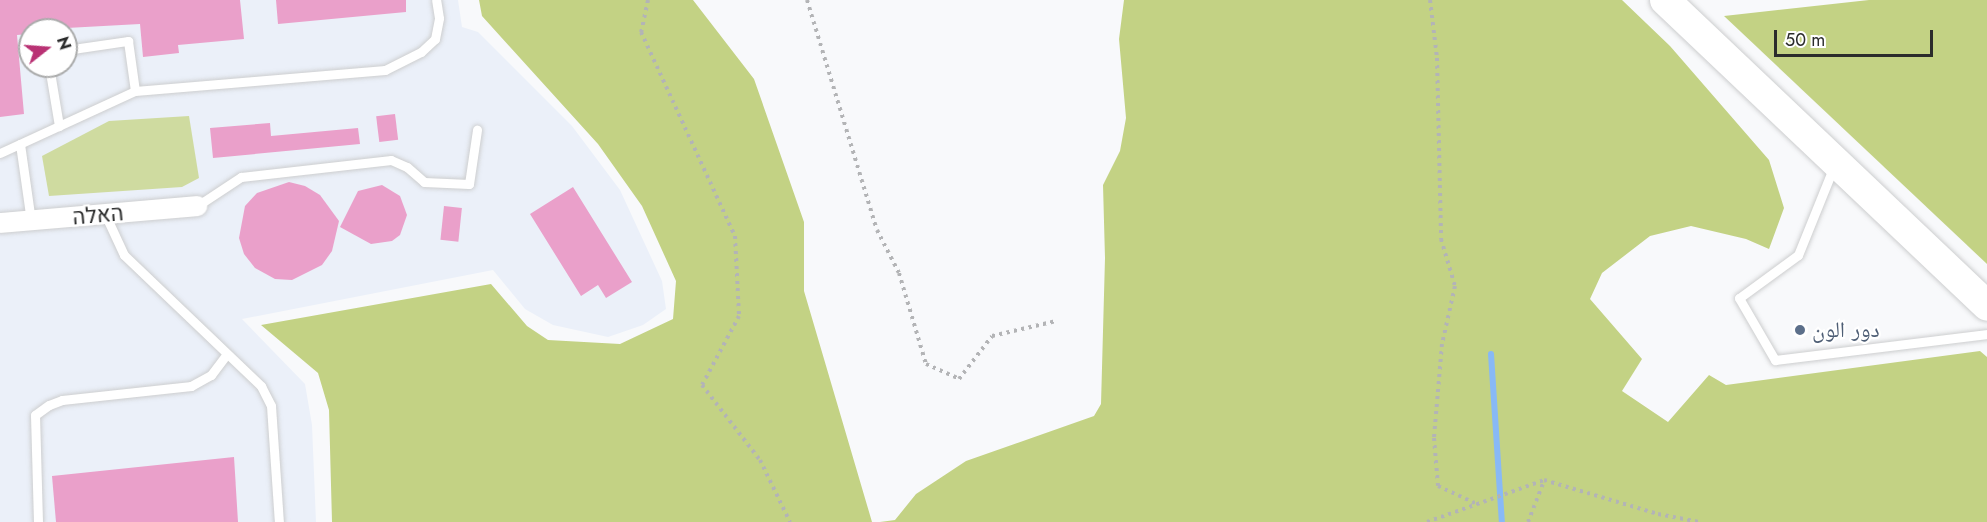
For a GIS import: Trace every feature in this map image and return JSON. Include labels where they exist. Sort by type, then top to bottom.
[{"type":"main road","points":[[1665,0],[1987,306]]},
{"type":"street","name":"האלה","points":[[0,223],[197,206]]},
{"type":"lane","points":[[0,153],[135,91],[385,70],[413,57],[435,39],[439,18],[436,0]]},
{"type":"lane","points":[[78,48],[128,41],[135,91]]},
{"type":"lane","points":[[51,78],[59,126]]},
{"type":"lane","points":[[197,206],[241,177],[390,160],[407,167],[424,182],[469,184],[477,130]]},
{"type":"lane","points":[[20,144],[31,220]]},
{"type":"lane","points":[[1836,161],[1798,255],[1739,298],[1775,360],[1987,334]]},
{"type":"lane","points":[[105,214],[124,255],[261,386],[272,406],[279,522]]},
{"type":"lane","points":[[38,522],[35,416],[62,400],[190,386],[211,375],[227,354]]},
{"type":"path","points":[[648,0],[641,33],[735,236],[739,316],[702,385],[760,460],[790,522]]},
{"type":"path","points":[[807,0],[876,230],[899,273],[926,364],[959,379],[992,336],[1056,321]]},
{"type":"path","points":[[1430,0],[1437,58],[1441,239],[1455,286],[1442,344],[1434,438],[1438,486],[1477,504]]},
{"type":"path","points":[[1528,522],[1544,480]]},
{"type":"path","points":[[1427,522],[1544,480],[1658,514],[1699,522]]},
{"type":"shaded area","points":[[0,0],[458,0],[462,27],[478,32],[572,126],[620,190],[662,281],[666,309],[643,325],[608,337],[553,325],[525,309],[493,270],[242,319],[305,384],[312,425],[316,522],[0,522]]},
{"type":"green space","points":[[479,0],[693,0],[754,79],[804,222],[804,291],[872,522],[332,522],[329,410],[318,373],[261,325],[491,284],[527,326],[548,340],[620,344],[673,319],[676,281],[642,206],[598,144],[482,16]]},
{"type":"green space","points":[[1124,0],[1622,0],[1670,46],[1769,160],[1784,208],[1769,249],[1746,239],[1691,226],[1650,236],[1602,273],[1590,299],[1642,359],[1622,391],[1668,422],[1709,375],[1726,385],[1980,351],[1987,357],[1987,522],[880,522],[895,520],[916,494],[966,461],[1094,416],[1101,404],[1105,258],[1103,185],[1120,151],[1126,118],[1119,39]]},
{"type":"green space","points":[[1869,0],[1987,0],[1987,264],[1724,16]]},
{"type":"green space","points":[[189,116],[199,178],[182,187],[49,196],[42,156],[109,121]]},
{"type":"building","points":[[0,0],[240,0],[244,39],[178,45],[179,53],[143,57],[140,24],[78,27],[78,18],[18,18],[18,78],[21,78],[24,114],[0,117]]},
{"type":"building","points":[[276,0],[406,0],[406,12],[278,24]]},
{"type":"building","points":[[395,114],[398,140],[379,142],[376,116]]},
{"type":"building","points":[[270,123],[271,136],[358,128],[360,144],[213,158],[210,128]]},
{"type":"building","points":[[289,182],[305,186],[320,195],[339,221],[332,251],[322,265],[292,280],[275,279],[255,268],[244,254],[239,238],[245,206],[257,193]]},
{"type":"building","points":[[382,185],[400,196],[407,215],[400,235],[392,241],[371,244],[340,227],[358,191]]},
{"type":"building","points":[[573,187],[632,282],[606,298],[598,285],[581,296],[530,214]]},
{"type":"building","points":[[444,206],[462,208],[458,242],[440,240]]},
{"type":"building","points":[[234,457],[238,522],[56,522],[52,476]]},
{"type":"waterway","points":[[1491,354],[1502,522]]},
{"type":"place","name":"دور الون","points":[[1800,330]]}]
